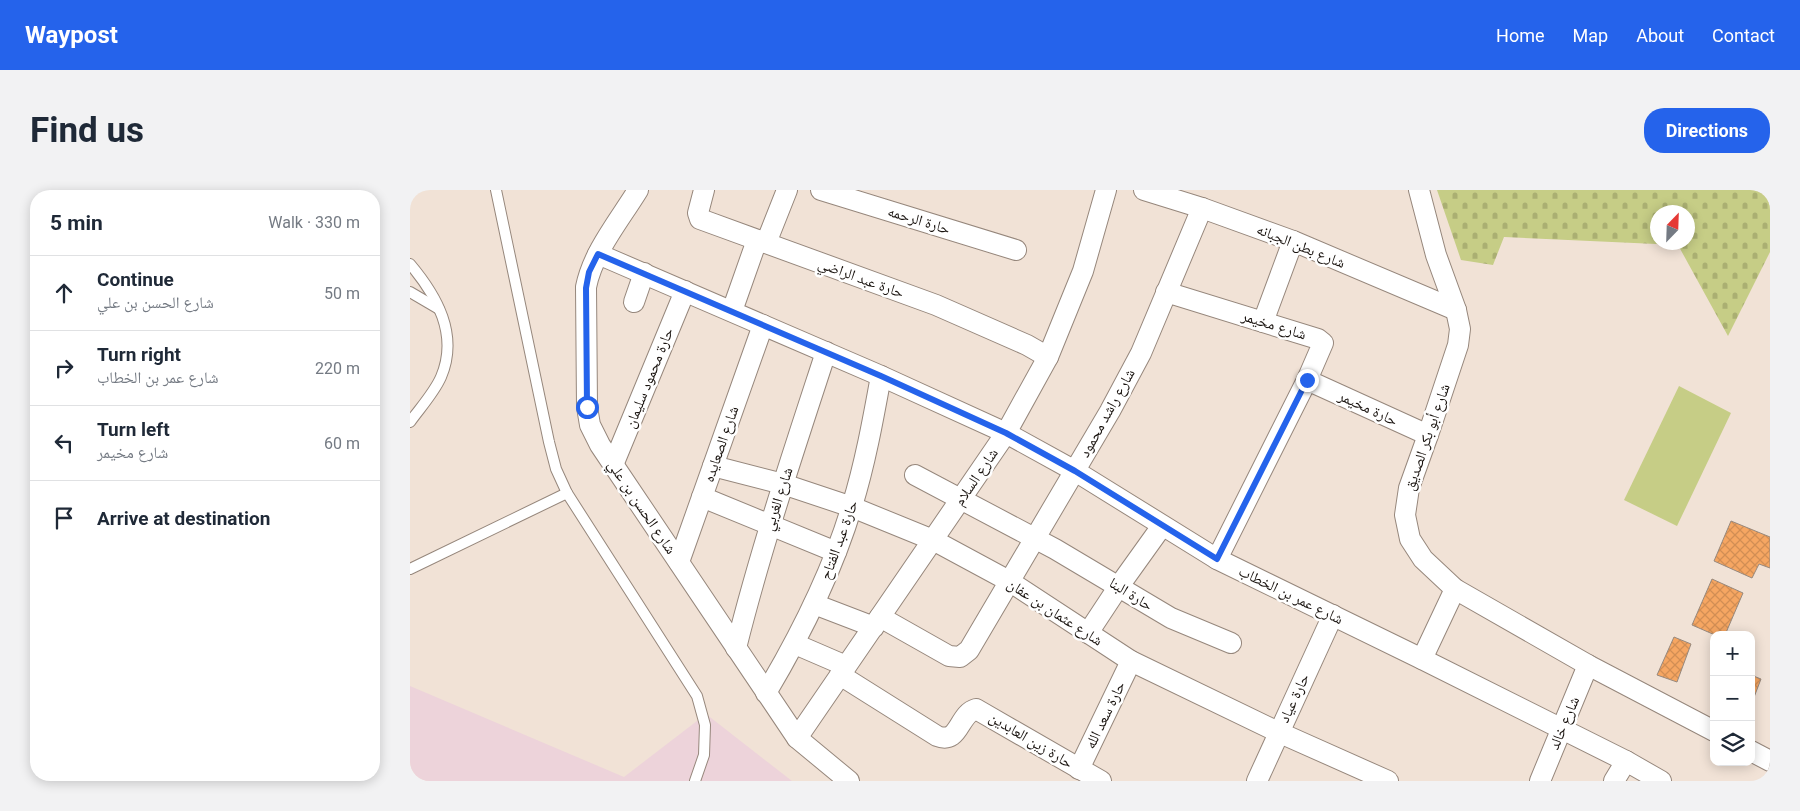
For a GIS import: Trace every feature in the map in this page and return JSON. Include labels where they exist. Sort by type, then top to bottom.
[{"type":"street","name":"شارع الحسن بن علي","points":[[638,190],[598,254],[589,272],[586,288],[587,407],[590,425],[613,465],[797,738],[849,781]]},
{"type":"street","name":"حارة عبد الراضي","points":[[704,190],[698,213],[700,219],[936,305],[993,329],[1048,356]]},
{"type":"street","points":[[732,312],[762,242],[788,190]]},
{"type":"street","name":"حارة الرحمه","points":[[821,190],[1016,250]]},
{"type":"street","name":"شارع السلام","points":[[797,738],[1006,433],[1048,356],[1083,271],[1106,190]]},
{"type":"street","name":"شارع بطن الجبانه","points":[[1144,190],[1202,208],[1293,241],[1456,310]]},
{"type":"street","name":"شارع أبو بكر الصديق","points":[[1419,190],[1436,255],[1456,310],[1460,329],[1458,345],[1409,488],[1404,516],[1410,539],[1423,559],[1455,589],[1588,665],[1710,729]]},
{"type":"street","name":"شارع راشد محمود","points":[[877,622],[948,656],[960,657],[969,650],[1110,411],[1141,353],[1202,208]]},
{"type":"street","points":[[1263,322],[1293,241]]},
{"type":"street","name":"شارع عمر بن الخطاب","points":[[598,254],[881,376],[1006,433],[1075,471],[1217,559],[1422,659],[1626,761],[1661,781]]},
{"type":"street","points":[[634,302],[644,273]]},
{"type":"street","name":"حارة محمود سليمان","points":[[613,465],[685,291]]},
{"type":"street","name":"شارع مخيمر","points":[[1166,292],[1322,341],[1323,345],[1217,559]]},
{"type":"street","name":"شارع الصعايده","points":[[679,562],[762,325]]},
{"type":"street","name":"شارع الغربي","points":[[736,648],[770,525],[826,352]]},
{"type":"street","name":"حارة عبد الفتاح","points":[[766,693],[795,644],[836,552],[852,507],[869,442],[881,376]]},
{"type":"street","name":"حارة مخيمر","points":[[1307,380],[1428,435]]},
{"type":"street","name":"شارع عثمان بن عفان","points":[[712,466],[783,484],[852,507],[933,540],[1009,582],[1131,661],[1278,732],[1360,775],[1388,781]]},
{"type":"street","name":"حارة البنا","points":[[915,475],[1034,538],[1171,618],[1230,643]]},
{"type":"street","points":[[702,497],[836,552]]},
{"type":"street","points":[[1088,633],[1162,526]]},
{"type":"street","points":[[1422,659],[1455,589]]},
{"type":"street","points":[[814,604],[877,622]]},
{"type":"street","name":"حارة عياد","points":[[1257,781],[1333,615]]},
{"type":"street","points":[[795,644],[843,671]]},
{"type":"street","name":"حارة سعد الله","points":[[1079,769],[1131,661]]},
{"type":"street","name":"شارع خالد","points":[[1540,781],[1588,665]]},
{"type":"street","name":"حارة زين العابدين","points":[[843,671],[944,739],[950,737],[971,710],[976,709],[1102,781]]},
{"type":"street","points":[[1755,753],[1770,760]]},
{"type":"street","points":[[1614,781],[1626,761]]},
{"type":"lane","points":[[496,190],[556,469],[567,494],[697,696],[705,725],[705,733],[704,755],[695,781]]},
{"type":"lane","points":[[410,264],[426,283],[440,310],[447,332],[447,356],[441,378],[411,419]]},
{"type":"lane","points":[[410,292],[440,310]]},
{"type":"lane","points":[[410,569],[567,494]]},
{"type":"shaded area","points":[[410,686],[624,777],[706,714],[792,781],[410,781]]},
{"type":"green space","points":[[1437,190],[1770,190],[1770,252],[1728,336],[1681,250],[1695,250],[1695,205],[1650,205],[1650,244],[1504,237],[1493,265],[1461,260]]},
{"type":"green space","points":[[1679,386],[1731,413],[1677,526],[1624,500]]},
{"type":"building","points":[[1731,521],[1770,537],[1770,568],[1759,564],[1752,578],[1714,561]]},
{"type":"building","points":[[1712,579],[1743,593],[1727,631],[1710,631],[1710,633],[1692,625]]},
{"type":"building","points":[[1674,637],[1691,644],[1677,682],[1657,675]]},
{"type":"building","points":[[1755,677],[1761,679],[1755,695]]},
{"type":"route","points":[[587,407],[586,288],[589,272],[598,254],[881,376],[1006,433],[1075,471],[1217,559],[1307,380]]}]
